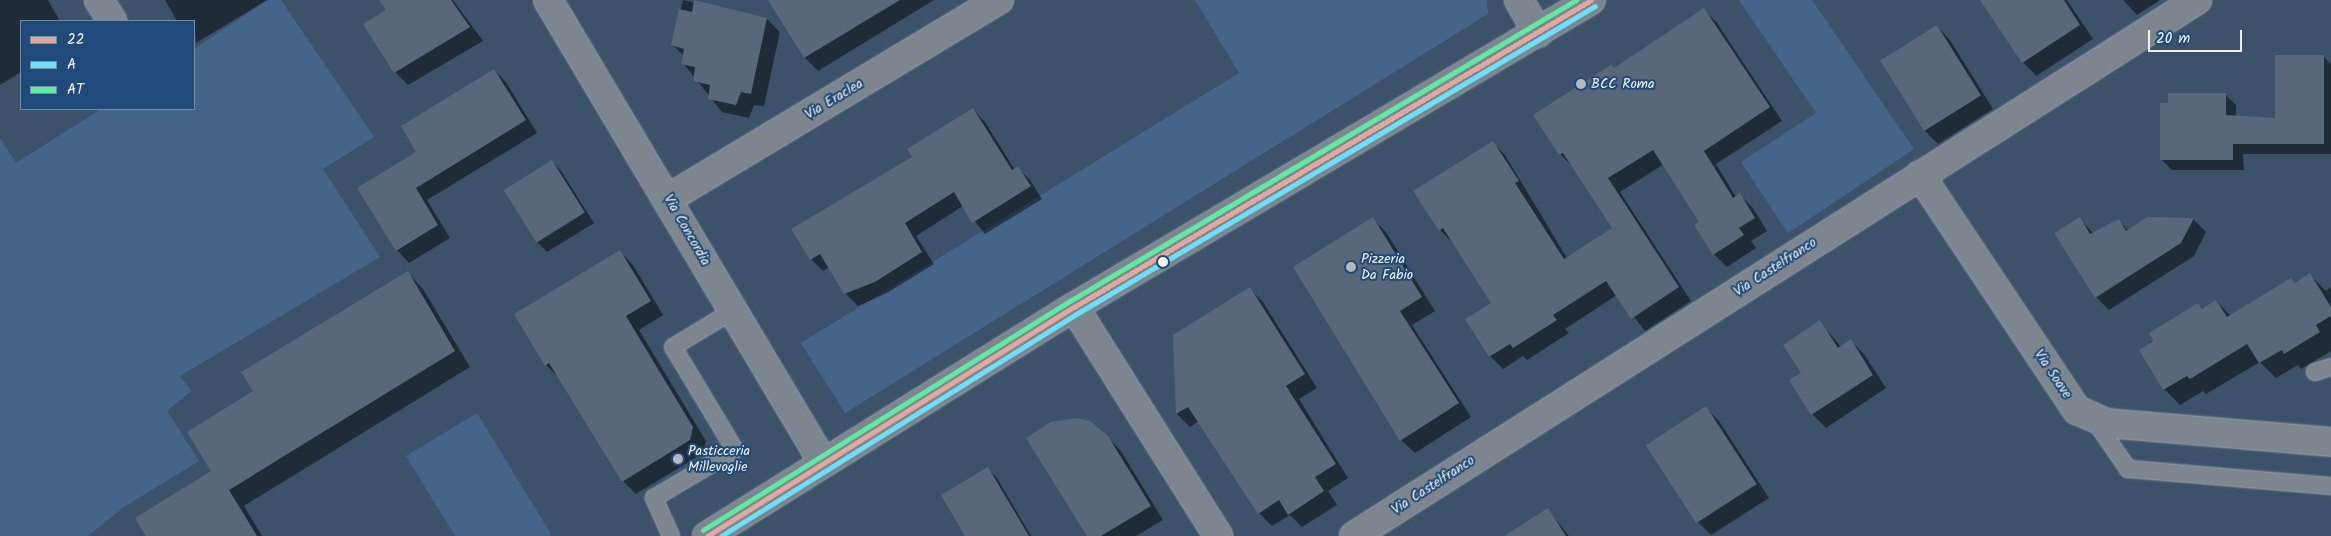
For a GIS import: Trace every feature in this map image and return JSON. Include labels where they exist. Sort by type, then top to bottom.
[{"type":"street","points":[[99,0],[111,20]]},
{"type":"street","name":"Via Concordia","points":[[548,0],[668,198],[823,462]]},
{"type":"street","name":"Via Eraclea","points":[[668,198],[999,0]]},
{"type":"street","points":[[1518,0],[1538,34]]},
{"type":"street","points":[[707,536],[1074,307],[1538,34],[1591,0]]},
{"type":"street","name":"Via Castelfranco","points":[[1354,536],[2197,0]]},
{"type":"street","name":"Via Soave","points":[[1920,175],[2077,410],[2106,423],[2331,442]]},
{"type":"street","points":[[1074,307],[1218,536]]},
{"type":"lane","points":[[671,536],[654,498],[735,450],[673,347],[734,310]]},
{"type":"lane","points":[[2315,372],[2331,366]]},
{"type":"lane","points":[[2092,416],[2128,469],[2331,486]]},
{"type":"shaded area","points":[[268,0],[281,0],[374,137],[323,169],[380,257],[180,376],[191,391],[167,411],[199,461],[124,507],[88,536],[0,536],[0,138],[16,163],[99,110],[195,110],[195,48]]},
{"type":"shaded area","points":[[1195,0],[1487,0],[1488,14],[845,413],[801,343],[1239,73]]},
{"type":"shaded area","points":[[1739,0],[1812,0],[1914,149],[1788,233],[1741,162],[1816,113]]},
{"type":"shaded area","points":[[477,413],[551,534],[549,536],[455,536],[406,456]]},
{"type":"building","points":[[379,0],[451,0],[470,27],[394,73],[363,24],[386,10]]},
{"type":"building","points":[[694,0],[767,18],[751,94],[741,92],[736,105],[708,99],[710,85],[693,81],[695,67],[681,64],[684,49],[671,45],[679,9],[692,12]]},
{"type":"building","points":[[768,0],[900,0],[804,58]]},
{"type":"building","points":[[1980,0],[2064,0],[2080,25],[2022,63]]},
{"type":"building","points":[[1704,8],[1770,107],[1704,151],[1733,198],[1740,193],[1755,218],[1739,228],[1744,235],[1713,255],[1694,225],[1699,222],[1653,150],[1608,178],[1679,287],[1631,319],[1606,281],[1553,315],[1557,320],[1513,348],[1510,344],[1489,357],[1465,319],[1491,303],[1443,228],[1439,231],[1413,191],[1493,141],[1519,181],[1515,183],[1564,259],[1612,228],[1563,153],[1559,155],[1533,115],[1612,64],[1614,68]]},
{"type":"building","points":[[1937,25],[1981,95],[1924,131],[1880,61]]},
{"type":"building","points":[[2275,55],[2324,55],[2324,144],[2233,144],[2233,160],[2160,160],[2160,103],[2168,103],[2168,93],[2226,93],[2226,115],[2275,118]]},
{"type":"building","points":[[494,69],[526,120],[416,188],[438,225],[396,251],[357,188],[416,152],[401,126]]},
{"type":"building","points":[[973,108],[1012,170],[1018,166],[1031,186],[972,223],[954,192],[905,223],[922,252],[875,282],[844,294],[820,254],[810,260],[791,229],[912,157],[907,149]]},
{"type":"building","points":[[552,160],[585,213],[537,243],[504,190]]},
{"type":"building","points":[[1373,217],[1422,297],[1400,311],[1459,403],[1400,441],[1293,267]]},
{"type":"building","points":[[2080,217],[2090,234],[2119,219],[2126,231],[2147,217],[2194,218],[2181,243],[2095,298],[2054,233]]},
{"type":"building","points":[[620,250],[651,301],[626,316],[693,427],[690,440],[622,482],[549,363],[545,366],[514,314]]},
{"type":"building","points":[[408,271],[455,351],[229,490],[257,536],[146,536],[135,518],[211,471],[187,432],[253,391],[241,372]]},
{"type":"building","points":[[2310,273],[2331,307],[2331,316],[2316,325],[2320,332],[2284,354],[2282,350],[2259,363],[2247,344],[2190,379],[2187,376],[2163,390],[2139,350],[2153,341],[2149,333],[2198,303],[2202,309],[2216,300],[2227,317],[2291,278],[2295,283]]},
{"type":"building","points":[[1250,287],[1305,374],[1286,386],[1336,464],[1315,477],[1324,491],[1288,515],[1279,500],[1258,514],[1188,407],[1176,414],[1173,335]]},
{"type":"building","points":[[1820,320],[1838,348],[1851,339],[1873,375],[1811,415],[1789,380],[1801,373],[1783,345]]},
{"type":"building","points":[[1706,406],[1757,484],[1696,523],[1646,445]]},
{"type":"building","points":[[1077,418],[1090,421],[1108,436],[1151,506],[1101,536],[1087,536],[1026,438],[1051,422]]},
{"type":"building","points":[[988,467],[1029,536],[965,536],[941,495]]},
{"type":"building","points":[[1548,508],[1566,536],[1504,536]]},
{"type":"transit line","name":"AT","points":[[703,530],[1070,301],[1576,0]]},
{"type":"transit line","name":"22","points":[[707,536],[1074,307],[1591,0]]},
{"type":"transit line","name":"A","points":[[721,536],[1078,313],[1595,6]]},
{"type":"place","name":"BCC Roma","points":[[1581,84]]},
{"type":"place","name":"Pizzeria Da Fabio","points":[[1351,267]]},
{"type":"place","name":"Pasticceria Millevoglie","points":[[678,459]]}]
